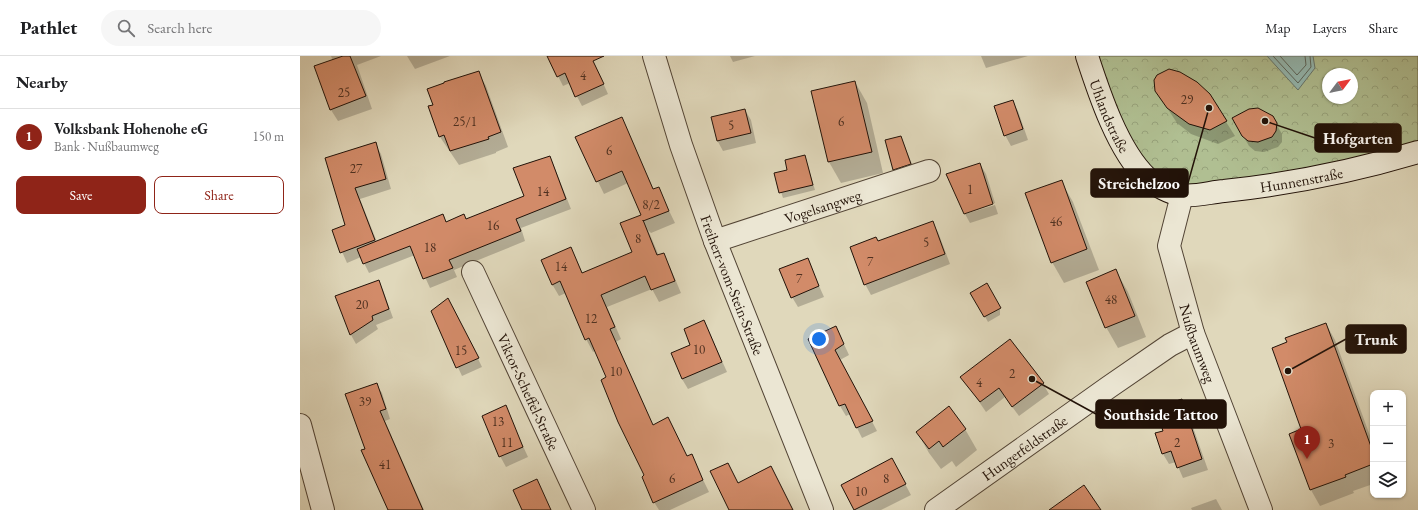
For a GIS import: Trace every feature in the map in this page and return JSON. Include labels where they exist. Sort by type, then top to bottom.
[{"type":"street","name":"Freiherr-vom-Stein-Straße","points":[[654,56],[681,145],[715,240],[822,510]]},
{"type":"street","name":"Uhlandstraße","points":[[1087,56],[1105,109],[1132,160],[1147,178],[1166,190],[1182,195]]},
{"type":"street","name":"Hunnenstraße","points":[[1182,195],[1262,187],[1384,162],[1418,152]]},
{"type":"street","name":"Vogelsangweg","points":[[715,240],[929,171]]},
{"type":"street","name":"Nußbaumweg","points":[[1182,195],[1169,246],[1192,333],[1260,510]]},
{"type":"street","name":"Viktor-Scheffel-Straße","points":[[473,272],[584,510]]},
{"type":"street","name":"Hungerfeldstraße","points":[[936,510],[1109,387],[1170,345],[1192,333]]},
{"type":"street","points":[[300,425],[323,510]]},
{"type":"green space","points":[[1087,56],[1418,56],[1418,156],[1182,195],[1147,178]]},
{"type":"water","points":[[1267,56],[1313,56],[1315,68],[1298,90]]},
{"type":"building","points":[[343,56],[350,56],[366,96],[330,110],[314,66]]},
{"type":"building","points":[[547,56],[604,56],[593,61],[604,84],[575,97],[565,73],[557,77]]},
{"type":"building","points":[[1169,69],[1180,72],[1197,82],[1210,94],[1227,121],[1210,130],[1189,124],[1167,108],[1155,91],[1154,80],[1157,75]]},
{"type":"building","points":[[479,71],[501,132],[488,137],[489,139],[450,151],[444,135],[439,137],[428,106],[433,105],[427,89]]},
{"type":"building","points":[[855,81],[872,152],[828,162],[811,91]]},
{"type":"building","points":[[1013,100],[1023,129],[1004,136],[994,106]]},
{"type":"building","points":[[1258,108],[1273,116],[1277,123],[1276,131],[1272,137],[1258,142],[1248,141],[1242,136],[1232,118],[1249,109]]},
{"type":"building","points":[[745,109],[751,133],[717,141],[711,117]]},
{"type":"building","points":[[622,117],[653,189],[659,187],[669,211],[643,221],[657,255],[664,253],[675,281],[651,290],[645,276],[601,295],[615,327],[610,329],[653,425],[668,417],[687,456],[692,454],[703,480],[653,503],[642,477],[644,475],[618,422],[601,380],[606,377],[589,338],[585,340],[560,281],[552,285],[541,260],[571,247],[582,273],[632,252],[620,223],[641,215],[622,171],[596,182],[575,137]]},
{"type":"building","points":[[901,136],[911,164],[893,170],[885,140]]},
{"type":"building","points":[[376,142],[386,179],[355,188],[375,240],[340,253],[332,230],[345,225],[325,158]]},
{"type":"building","points":[[805,155],[813,185],[779,193],[774,173],[787,170],[785,160]]},
{"type":"building","points":[[550,156],[566,199],[516,219],[521,231],[449,260],[453,268],[423,279],[410,246],[363,264],[357,249],[443,214],[446,222],[464,214],[466,219],[524,196],[513,168]]},
{"type":"building","points":[[980,163],[993,204],[964,214],[946,174]]},
{"type":"building","points":[[1062,180],[1087,249],[1051,263],[1025,193]]},
{"type":"building","points":[[933,221],[945,254],[864,285],[850,247],[876,237],[878,241]]},
{"type":"building","points":[[808,258],[819,286],[791,298],[779,269]]},
{"type":"building","points":[[1116,269],[1135,316],[1105,328],[1086,282]]},
{"type":"building","points":[[379,280],[389,309],[372,316],[373,320],[350,335],[335,296]]},
{"type":"building","points":[[987,283],[1001,308],[984,317],[970,293]]},
{"type":"building","points":[[448,298],[479,358],[456,368],[431,311]]},
{"type":"building","points":[[704,320],[722,362],[682,379],[671,353],[690,345],[684,329]]},
{"type":"building","points":[[1326,323],[1370,444],[1370,465],[1345,475],[1346,477],[1310,490],[1289,434],[1301,429],[1272,348],[1287,342],[1285,338]]},
{"type":"building","points":[[836,326],[844,344],[835,350],[873,421],[856,428],[845,404],[839,406],[808,339]]},
{"type":"building","points":[[1010,339],[1044,383],[1012,407],[999,388],[980,402],[960,377]]},
{"type":"building","points":[[377,383],[386,409],[380,411],[423,510],[388,510],[361,450],[365,449],[345,394]]},
{"type":"building","points":[[1182,399],[1202,459],[1177,468],[1171,451],[1162,454],[1155,433],[1163,431],[1155,408]]},
{"type":"building","points":[[506,405],[523,447],[499,457],[482,416]]},
{"type":"building","points":[[949,406],[966,429],[943,447],[939,441],[929,449],[916,432]]},
{"type":"building","points":[[892,458],[906,484],[854,510],[841,485]]},
{"type":"building","points":[[728,463],[738,483],[771,466],[793,510],[729,510],[710,471]]},
{"type":"building","points":[[537,479],[551,510],[522,510],[513,490]]},
{"type":"building","points":[[1084,485],[1101,510],[1049,510]]},
{"type":"place","name":"Streichelzoo","points":[[1209,108]]},
{"type":"place","name":"Hofgarten","points":[[1265,121]]},
{"type":"place","name":"Trunk","points":[[1288,371]]},
{"type":"place","name":"Southside Tattoo","points":[[1032,379]]},
{"type":"place","name":"Volksbank Hohenohe eG","points":[[1307,459]]}]
